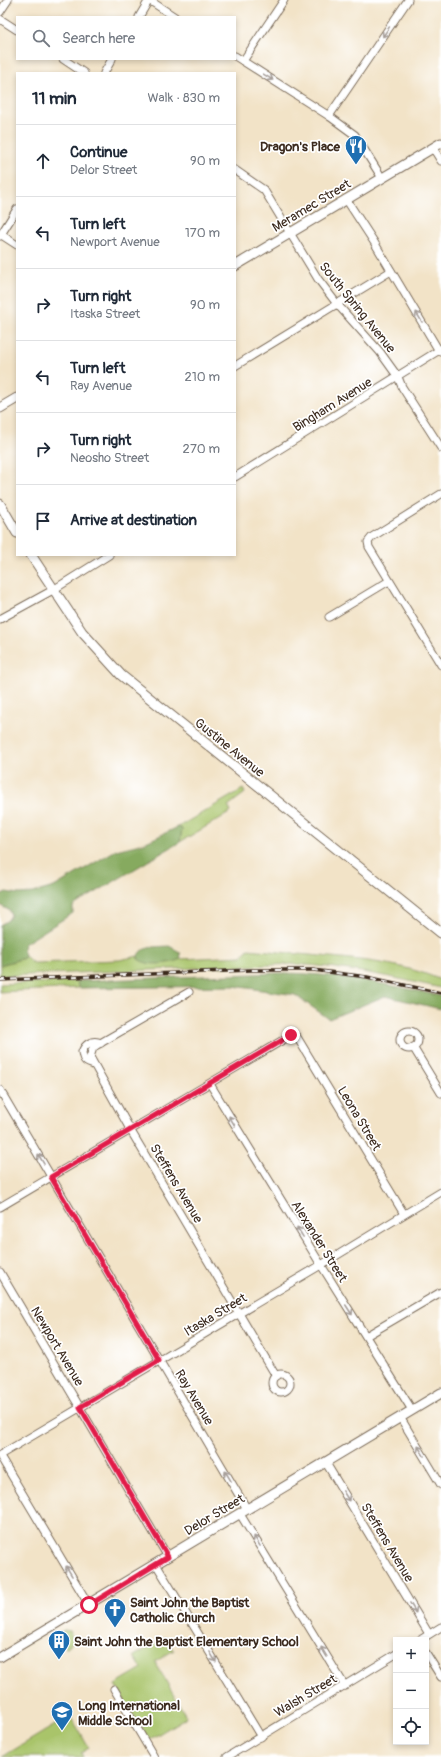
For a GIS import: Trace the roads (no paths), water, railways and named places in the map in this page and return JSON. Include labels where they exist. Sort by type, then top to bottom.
[{"type":"street","points":[[0,12],[8,0]]},
{"type":"street","points":[[140,16],[149,0],[173,16]]},
{"type":"street","points":[[243,61],[284,0]]},
{"type":"street","points":[[329,116],[408,0]]},
{"type":"street","points":[[0,19],[16,29]]},
{"type":"street","points":[[236,57],[329,116],[355,135],[382,178]]},
{"type":"street","points":[[64,60],[82,72]]},
{"type":"street","points":[[105,72],[111,60]]},
{"type":"street","points":[[437,145],[441,162]]},
{"type":"street","name":"Meramec Street","points":[[236,265],[437,145]]},
{"type":"street","name":"South Spring Avenue","points":[[236,171],[264,190],[318,279],[337,304],[380,352],[398,377],[402,387],[441,448]]},
{"type":"street","points":[[346,199],[440,350]]},
{"type":"street","points":[[16,211],[0,235],[16,244]]},
{"type":"street","points":[[236,365],[391,271]]},
{"type":"street","name":"Bingham Avenue","points":[[237,476],[440,350]]},
{"type":"street","points":[[0,408],[16,399]]},
{"type":"street","points":[[441,494],[372,537],[368,542],[369,547],[389,581],[441,664]]},
{"type":"street","points":[[0,504],[16,531]]},
{"type":"street","name":"Gustine Avenue","points":[[32,556],[82,632],[121,675],[441,933]]},
{"type":"street","points":[[0,619],[53,590],[107,556]]},
{"type":"street","points":[[329,617],[389,581]]},
{"type":"street","name":"Steffens Avenue","points":[[188,992],[93,1048],[91,1060],[276,1376]]},
{"type":"street","name":"Leona Street","points":[[210,1084],[291,1035],[295,1035],[404,1214]]},
{"type":"street","points":[[413,1047],[441,1093]]},
{"type":"street","points":[[0,1208],[210,1084]]},
{"type":"street","name":"Alexander Street","points":[[210,1084],[412,1410]]},
{"type":"street","name":"Ray Avenue","points":[[0,1090],[159,1360],[345,1686]]},
{"type":"street","name":"Itaska Street","points":[[0,1456],[159,1360],[240,1314],[441,1192]]},
{"type":"street","name":"Newport Avenue","points":[[0,1272],[168,1557]]},
{"type":"street","points":[[366,1336],[441,1292]]},
{"type":"street","name":"Delor Street","points":[[0,1657],[441,1393]]},
{"type":"street","points":[[400,1417],[441,1485]]},
{"type":"street","points":[[0,1456],[89,1605]]},
{"type":"street","name":"Steffens Avenue","points":[[326,1463],[429,1634]]},
{"type":"street","points":[[156,1564],[261,1737]]},
{"type":"street","points":[[424,1637],[441,1627]]},
{"type":"street","name":"Walsh Street","points":[[227,1757],[393,1656]]},
{"type":"street","points":[[429,1658],[441,1677]]},
{"type":"street","points":[[114,1689],[154,1757]]},
{"type":"railway","points":[[0,980],[251,970],[313,970],[367,977],[441,993]]},
{"type":"place","name":"Dragon's Place","points":[[356,166]]},
{"type":"place","name":"Saint John the Baptist Catholic Church","points":[[115,1628]]},
{"type":"place","name":"Saint John the Baptist Elementary School","points":[[59,1660]]},
{"type":"place","name":"Long International Middle School","points":[[62,1732]]}]
